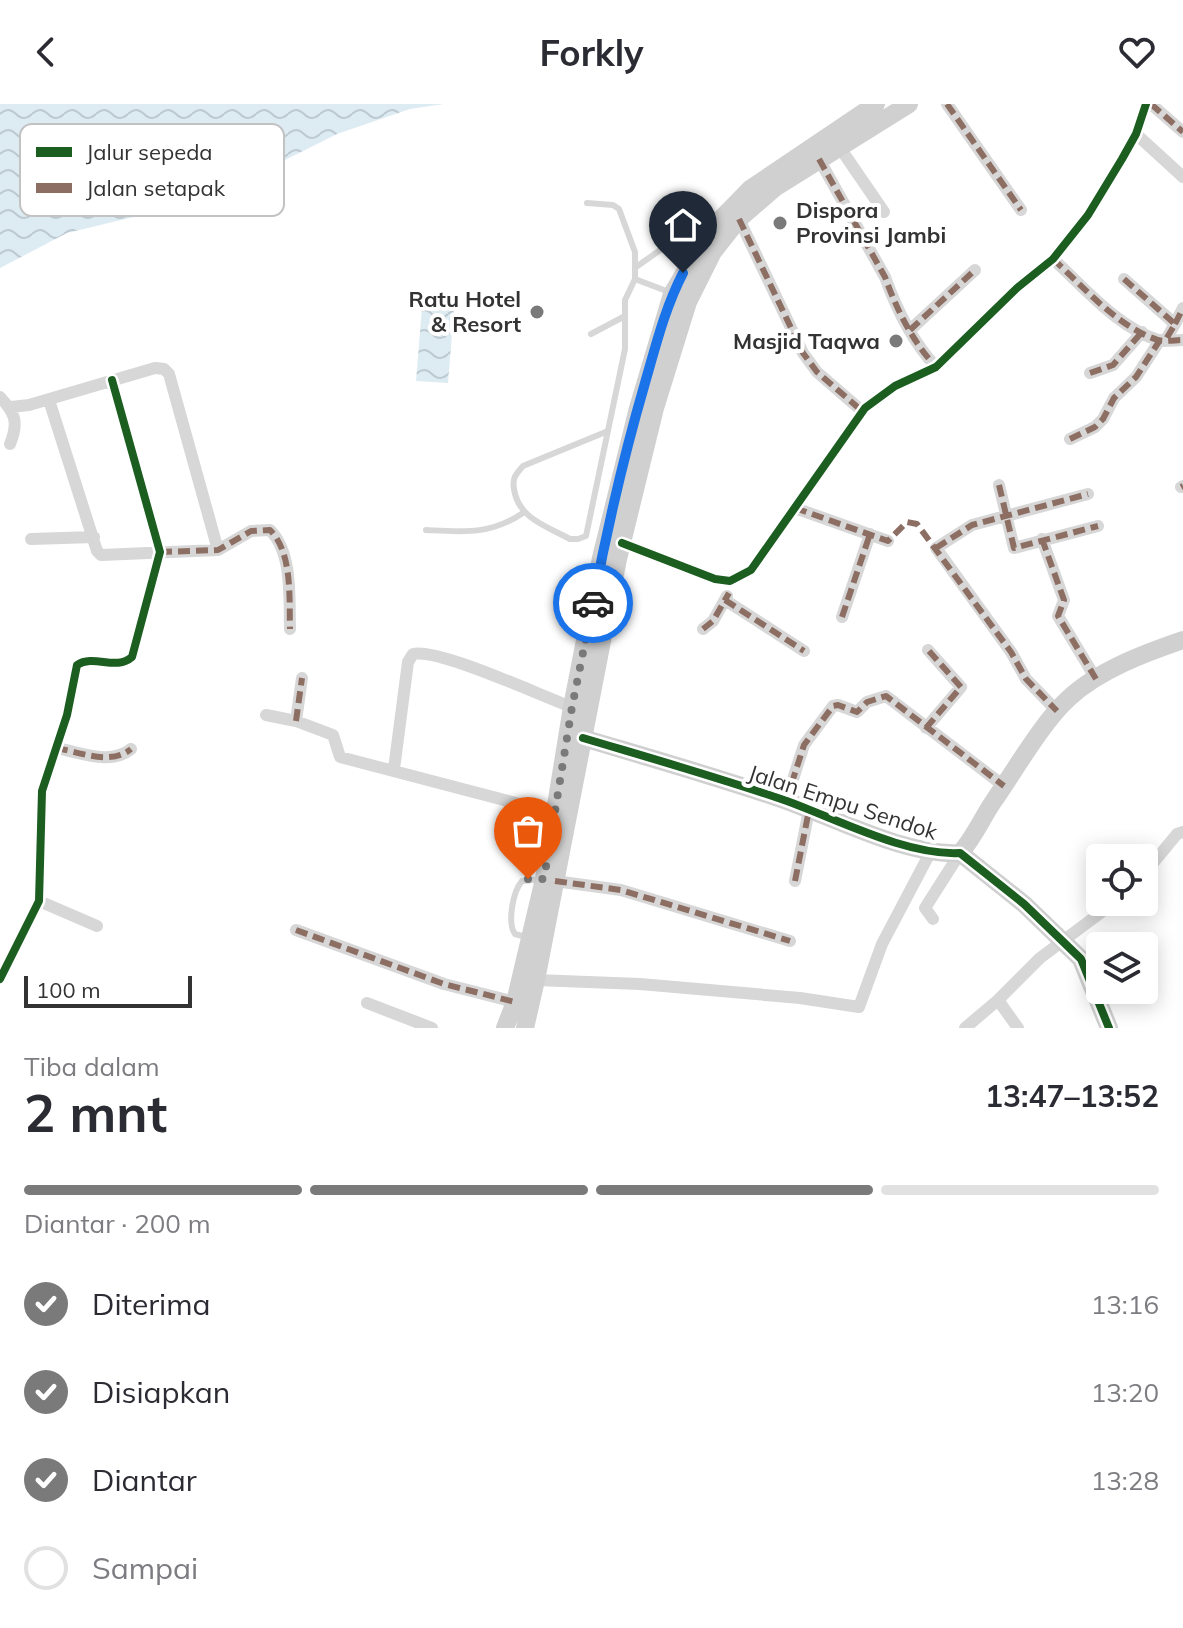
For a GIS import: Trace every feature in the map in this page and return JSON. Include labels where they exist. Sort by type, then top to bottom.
[{"type":"main road","points":[[626,490],[688,302],[713,252],[739,219],[776,187],[819,159],[835,140],[876,104]]},
{"type":"main road","points":[[505,1028],[549,880],[583,738],[638,408],[672,294],[703,240],[750,189],[835,140],[909,104]]},
{"type":"main road","points":[[525,1028],[536,980],[554,813],[572,707],[614,553]]},
{"type":"main road","points":[[960,853],[1067,699],[1096,679],[1154,649],[1183,640]]},
{"type":"main road","name":"Jalan Empu Sendok","points":[[583,738],[786,801],[881,837],[944,854],[960,853],[1062,940],[1086,968],[1109,1028]]},
{"type":"street","points":[[947,104],[1021,210]]},
{"type":"street","points":[[614,553],[730,581],[751,570],[862,411],[895,386],[936,367],[1017,288],[1053,259],[1088,215],[1136,134],[1149,104],[1183,132]]},
{"type":"street","points":[[1136,134],[1183,177]]},
{"type":"street","points":[[835,140],[884,212]]},
{"type":"street","points":[[819,159],[885,277],[890,297],[925,355],[936,367]]},
{"type":"street","points":[[739,219],[803,353],[828,382],[862,411]]},
{"type":"street","points":[[1053,259],[1107,310],[1142,332],[1162,341],[1183,340]]},
{"type":"street","points":[[910,330],[975,270]]},
{"type":"street","points":[[1124,279],[1175,324]]},
{"type":"street","points":[[1070,439],[1095,427],[1103,419],[1114,398],[1136,377],[1183,308]]},
{"type":"street","points":[[1090,373],[1113,365],[1142,332]]},
{"type":"street","points":[[11,407],[49,400],[155,368],[164,369],[169,374],[218,550]]},
{"type":"street","points":[[0,979],[39,901],[42,791],[67,715],[77,665],[84,661],[122,664],[132,657],[160,552],[112,380]]},
{"type":"street","points":[[0,397],[11,407],[15,428],[10,444]]},
{"type":"street","points":[[49,400],[97,551],[104,556],[218,550],[246,533],[270,530],[279,539],[285,556],[290,629]]},
{"type":"street","points":[[999,485],[1014,548],[1098,526]]},
{"type":"street","points":[[1057,711],[1026,679],[1011,652],[936,548],[972,525],[1088,494]]},
{"type":"street","points":[[795,508],[888,541]]},
{"type":"street","points":[[842,617],[870,534]]},
{"type":"street","points":[[31,539],[94,537]]},
{"type":"street","points":[[1042,539],[1064,600],[1058,616],[1096,679]]},
{"type":"street","points":[[703,629],[713,621],[725,600],[730,581]]},
{"type":"street","points":[[725,600],[804,651]]},
{"type":"street","points":[[926,728],[961,687],[928,650]]},
{"type":"street","points":[[394,769],[408,662],[413,654],[423,652],[467,665],[572,707]]},
{"type":"street","points":[[296,721],[302,678]]},
{"type":"street","points":[[786,801],[804,745],[833,706],[857,712],[875,698],[890,697],[1004,786]]},
{"type":"street","points":[[266,715],[296,721],[333,735],[340,757],[554,813]]},
{"type":"street","points":[[56,748],[110,758],[131,749]]},
{"type":"street","points":[[795,881],[809,810]]},
{"type":"street","points":[[1158,857],[1177,834],[1183,832]]},
{"type":"street","points":[[536,980],[640,984],[800,998],[859,1007],[882,944],[931,851]]},
{"type":"street","points":[[933,919],[925,908],[960,853]]},
{"type":"street","points":[[549,880],[621,890],[790,941]]},
{"type":"street","points":[[39,901],[97,926]]},
{"type":"street","points":[[965,1028],[1062,940],[1095,916]]},
{"type":"street","points":[[296,930],[444,984],[515,1002]]},
{"type":"street","points":[[998,1000],[1018,1028]]},
{"type":"street","points":[[367,1003],[432,1028]]},
{"type":"lane","points":[[587,203],[613,205],[619,209],[635,252],[636,267],[635,279],[625,300],[625,349],[608,431],[597,482],[586,536],[570,539],[523,513],[515,499],[513,481],[523,466],[608,431]]},
{"type":"lane","points":[[636,267],[686,232],[703,240]]},
{"type":"lane","points":[[635,279],[672,294]]},
{"type":"lane","points":[[591,334],[625,316]]},
{"type":"lane","points":[[597,482],[626,490]]},
{"type":"lane","points":[[426,530],[490,530],[509,523],[523,513]]},
{"type":"water","points":[[0,104],[444,104],[410,109],[337,134],[284,160],[284,124],[20,124],[20,216],[138,216],[67,233],[0,268]]},
{"type":"water","points":[[423,295],[455,298],[448,383],[416,381]]},
{"type":"marked path","points":[[947,104],[1021,210]]},
{"type":"marked path","points":[[1151,104],[1183,132]]},
{"type":"marked path","points":[[819,159],[885,277],[906,324],[936,367]]},
{"type":"marked path","points":[[739,219],[803,353],[817,372],[862,411]]},
{"type":"marked path","points":[[1053,259],[1129,326],[1158,340],[1183,340]]},
{"type":"marked path","points":[[910,330],[975,270]]},
{"type":"marked path","points":[[1124,279],[1175,324],[1165,341]]},
{"type":"marked path","points":[[1175,324],[1183,308]]},
{"type":"marked path","points":[[1090,373],[1113,365],[1142,332]]},
{"type":"marked path","points":[[1070,439],[1095,427],[1103,419],[1114,398],[1136,377],[1160,340]]},
{"type":"marked path","points":[[999,485],[1014,548],[1098,526]]},
{"type":"marked path","points":[[936,548],[972,525],[1088,494]]},
{"type":"marked path","points":[[795,508],[888,541],[907,522],[917,524],[1011,652],[1026,679],[1057,711]]},
{"type":"marked path","points":[[160,552],[218,550],[251,531],[270,530],[283,551],[286,564],[290,629]]},
{"type":"marked path","points":[[842,617],[870,534]]},
{"type":"marked path","points":[[1042,539],[1064,600],[1058,616],[1096,679]]},
{"type":"marked path","points":[[703,629],[713,621],[729,593]]},
{"type":"marked path","points":[[725,600],[804,651]]},
{"type":"marked path","points":[[926,728],[961,687],[928,650]]},
{"type":"marked path","points":[[296,721],[302,678]]},
{"type":"marked path","points":[[786,801],[804,745],[833,706],[857,712],[867,702],[886,696],[1004,786]]},
{"type":"marked path","points":[[56,748],[104,757],[114,757],[131,749]]},
{"type":"marked path","points":[[795,881],[809,810]]},
{"type":"marked path","points":[[555,881],[621,890],[790,941]]},
{"type":"marked path","points":[[296,930],[444,984],[515,1002]]},
{"type":"cycle path","points":[[622,543],[715,579],[730,581],[751,570],[865,408],[895,386],[936,367],[1017,288],[1053,259],[1088,215],[1122,159],[1136,134],[1146,104]]},
{"type":"cycle path","points":[[0,979],[39,901],[42,791],[67,715],[77,665],[91,661],[119,663],[132,657],[160,552],[112,380]]},
{"type":"cycle path","points":[[583,738],[784,800],[894,842],[917,849],[960,853],[1024,904],[1081,959],[1109,1028]]},
{"type":"way so far","points":[[528,879],[544,879],[572,707],[593,603]]},
{"type":"place","name":"Dispora Provinsi Jambi","points":[[780,223]]},
{"type":"place","name":"Ratu Hotel & Resort","points":[[537,312]]},
{"type":"place","name":"Masjid Taqwa","points":[[896,341]]},
{"type":"route","points":[[593,603],[638,408],[672,294],[683,273]]}]
